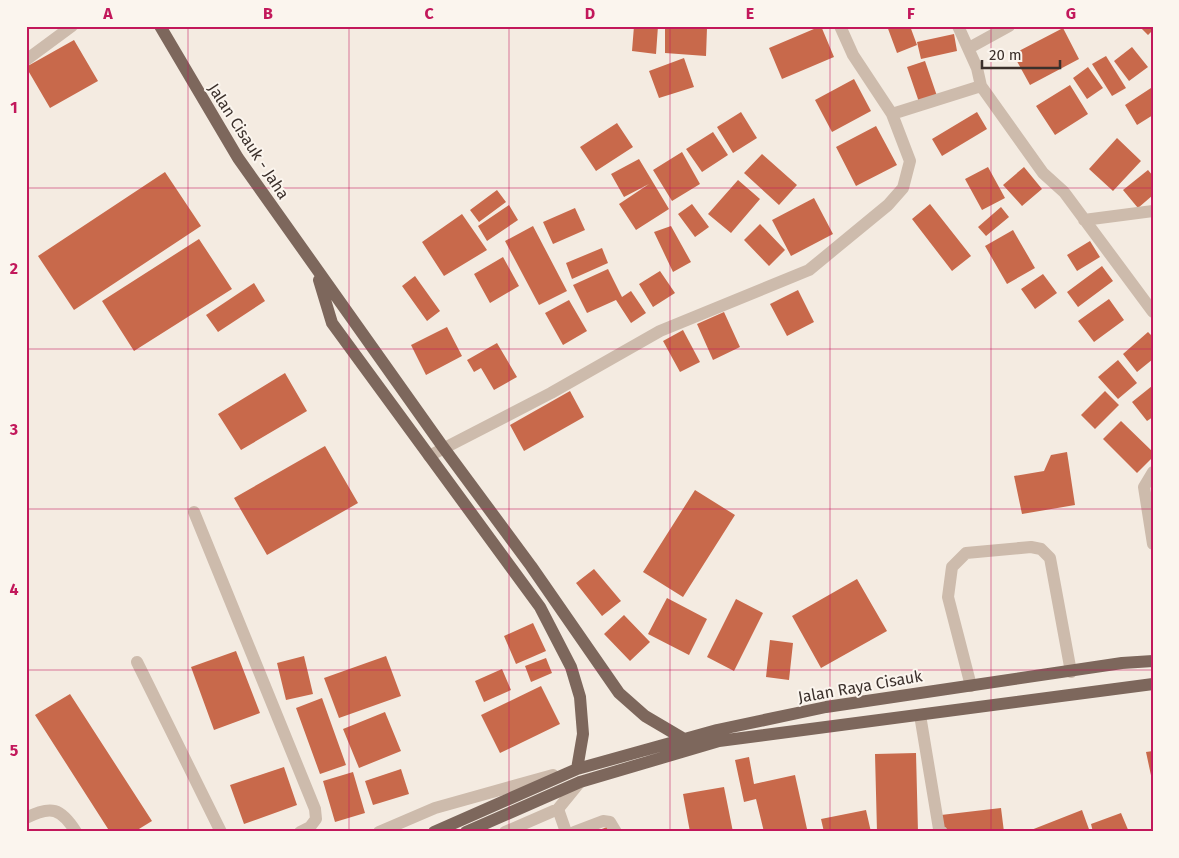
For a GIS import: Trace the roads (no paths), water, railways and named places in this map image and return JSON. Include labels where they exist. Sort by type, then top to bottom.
[{"type":"main road","name":"Jalan Cisauk - Jaha","points":[[160,26],[238,158],[443,447],[531,566],[619,693],[645,716],[684,738]]},
{"type":"main road","points":[[316,269],[332,323],[540,606],[571,667],[580,697],[583,734],[577,768]]},
{"type":"main road","name":"Jalan Raya Cisauk","points":[[434,832],[577,768],[684,738],[826,707],[1122,663],[1153,661]]},
{"type":"main road","name":"Jalan Raya Cisauk","points":[[466,832],[580,782],[719,741],[1153,684]]},
{"type":"street","points":[[26,60],[72,26]]},
{"type":"street","points":[[429,456],[443,447],[551,393],[660,331],[809,270],[888,205],[903,188],[910,161],[892,114],[853,55],[840,26]]},
{"type":"street","points":[[958,26],[969,48],[981,86],[1043,173],[1064,192],[1153,312]]},
{"type":"street","points":[[969,48],[1010,26]]},
{"type":"street","points":[[892,114],[981,86]]},
{"type":"street","points":[[1084,220],[1153,210]]},
{"type":"street","points":[[1153,472],[1144,488],[1153,544]]},
{"type":"street","points":[[194,512],[315,810],[316,819],[310,827],[300,832]]},
{"type":"street","points":[[971,686],[948,597],[952,567],[966,553],[1031,547],[1042,549],[1050,558],[1071,672]]},
{"type":"street","points":[[137,662],[221,832]]},
{"type":"street","points":[[920,715],[939,829],[942,832]]},
{"type":"street","name":"Jalan Raya Cisauk","points":[[380,832],[435,808],[577,768]]},
{"type":"street","points":[[505,832],[558,809],[580,782]]},
{"type":"street","points":[[26,818],[43,809],[58,811],[68,819],[76,832]]},
{"type":"street","points":[[558,809],[566,832]]},
{"type":"street","points":[[574,832],[603,821],[610,822],[616,832]]}]
